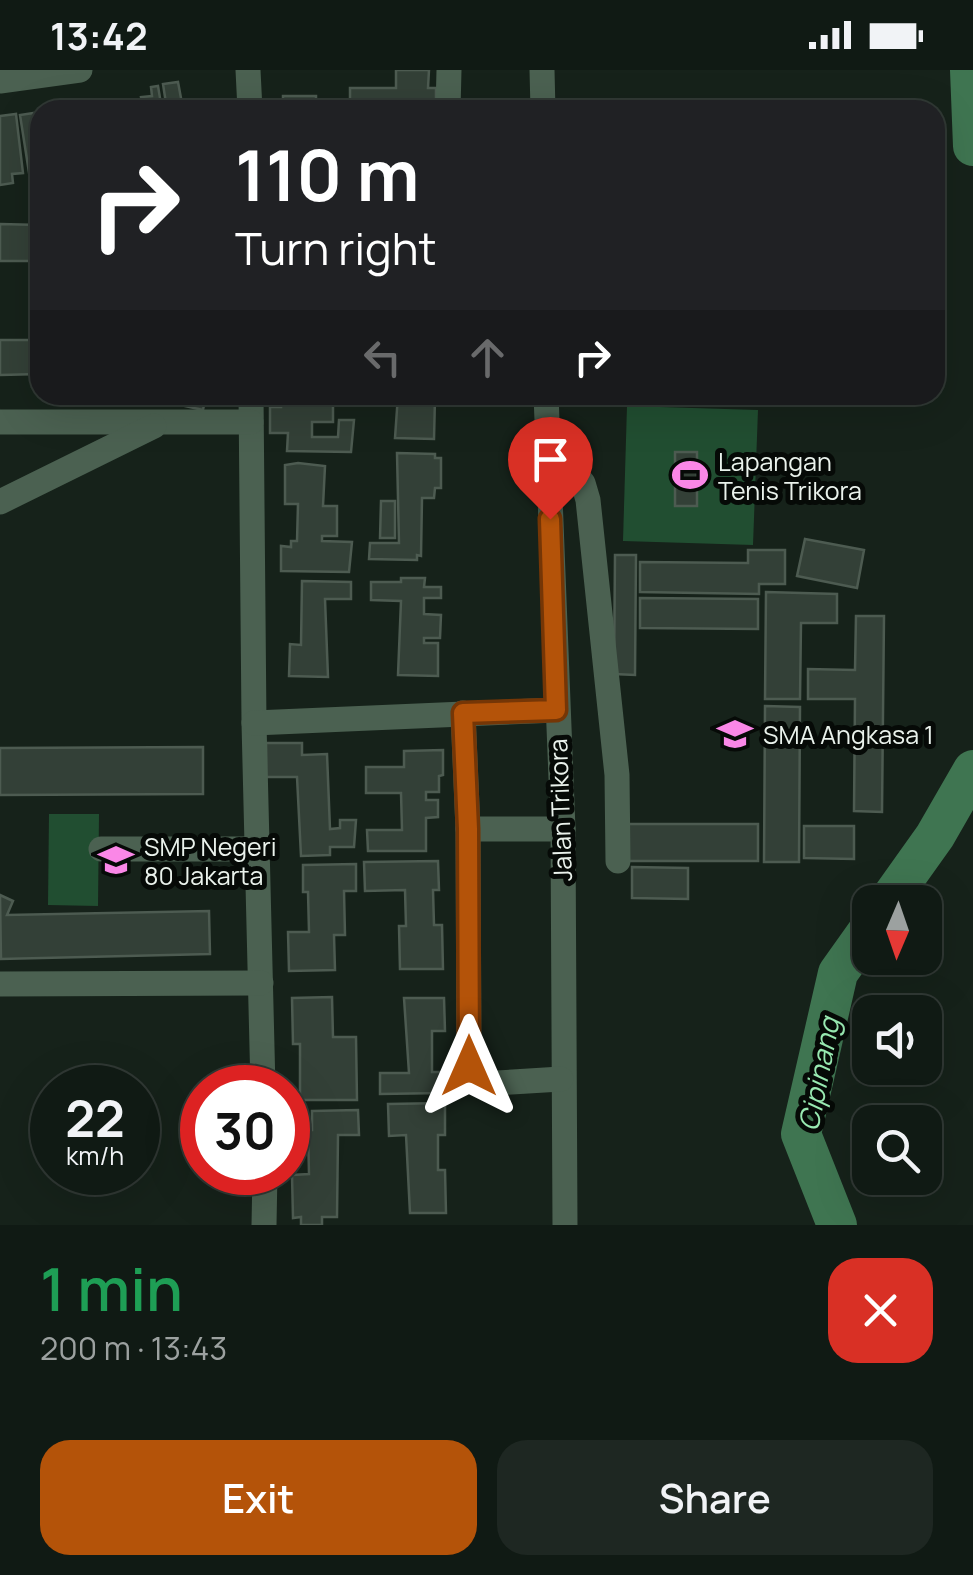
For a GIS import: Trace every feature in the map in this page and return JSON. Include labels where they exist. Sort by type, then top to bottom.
[{"type":"street","points":[[0,81],[80,70]]},
{"type":"street","points":[[248,70],[250,100]]},
{"type":"street","points":[[448,100],[449,70]]},
{"type":"street","points":[[542,70],[543,100]]},
{"type":"street","points":[[252,405],[254,722],[263,1065]]},
{"type":"street","name":"Jalan Trikora","points":[[546,405],[562,828],[565,1225]]},
{"type":"street","points":[[0,422],[251,422]]},
{"type":"street","points":[[0,502],[158,424]]},
{"type":"street","points":[[548,442],[582,482],[588,500],[617,774],[618,861]]},
{"type":"street","points":[[254,722],[556,710]]},
{"type":"street","points":[[463,713],[470,1076],[487,1083],[562,1079]]},
{"type":"street","points":[[468,829],[562,828]]},
{"type":"street","points":[[102,849],[258,849]]},
{"type":"street","points":[[0,984],[261,983]]},
{"type":"street","points":[[264,1195],[264,1225]]},
{"type":"green space","name":"Lapangan Tenis Trikora","points":[[627,406],[758,410],[753,545],[623,541]]},
{"type":"green space","points":[[49,814],[99,814],[98,906],[48,905]]},
{"type":"building","points":[[396,70],[429,70],[428,88],[436,88],[436,100],[350,100],[350,88],[396,88]]},
{"type":"building","points":[[178,82],[181,100],[165,100],[163,84]]},
{"type":"building","points":[[158,86],[160,100],[141,100],[152,96],[151,87]]},
{"type":"building","points":[[283,96],[316,96],[316,100],[283,100]]},
{"type":"building","points":[[16,114],[23,173],[12,174],[13,183],[0,185],[0,116]]},
{"type":"building","points":[[30,114],[30,179],[20,115]]},
{"type":"building","points":[[0,224],[30,225],[30,261],[0,261]]},
{"type":"building","points":[[0,340],[30,340],[30,374],[0,375]]},
{"type":"building","points":[[333,405],[333,422],[312,422],[312,437],[338,437],[339,420],[354,420],[351,452],[287,451],[288,433],[270,433],[270,407]]},
{"type":"building","points":[[397,405],[435,405],[434,439],[395,438]]},
{"type":"building","points":[[675,452],[697,452],[697,506],[675,506]]},
{"type":"building","points":[[397,453],[435,454],[435,458],[441,458],[441,488],[435,488],[434,498],[422,498],[421,556],[417,555],[417,560],[369,559],[370,543],[399,543]]},
{"type":"building","points":[[285,465],[325,466],[323,506],[337,506],[337,536],[322,536],[322,541],[352,542],[349,572],[281,571],[281,546],[291,547],[291,541],[297,541],[298,504],[285,504]]},
{"type":"building","points":[[381,501],[395,501],[395,538],[380,538]]},
{"type":"building","points":[[805,539],[864,550],[857,588],[797,576]]},
{"type":"building","points":[[748,550],[785,550],[785,584],[759,584],[759,594],[640,592],[640,562],[748,563]]},
{"type":"building","points":[[615,555],[636,555],[635,675],[614,674]]},
{"type":"building","points":[[401,578],[425,578],[424,587],[441,587],[441,598],[424,598],[424,614],[441,615],[440,638],[424,638],[424,643],[438,643],[438,676],[398,675],[401,601],[371,600],[371,582],[401,582]]},
{"type":"building","points":[[302,581],[351,582],[351,599],[325,599],[328,677],[289,676],[290,644],[301,645]]},
{"type":"building","points":[[766,592],[837,594],[837,623],[801,623],[800,699],[765,699]]},
{"type":"building","points":[[640,598],[758,599],[758,629],[640,628]]},
{"type":"building","points":[[856,616],[884,616],[882,812],[854,811],[855,699],[808,699],[808,669],[855,670]]},
{"type":"building","points":[[765,706],[800,707],[799,862],[764,862]]},
{"type":"building","points":[[266,743],[302,743],[302,755],[327,754],[330,829],[340,828],[340,820],[356,820],[354,847],[330,847],[330,855],[301,856],[297,777],[266,777]]},
{"type":"building","points":[[203,747],[203,794],[0,795],[0,748]]},
{"type":"building","points":[[443,750],[439,792],[426,792],[426,800],[438,800],[438,817],[426,818],[426,851],[368,851],[367,830],[402,830],[401,793],[366,793],[366,767],[404,767],[404,751]]},
{"type":"building","points":[[628,824],[758,824],[758,861],[627,861]]},
{"type":"building","points":[[804,826],[854,826],[854,859],[804,858]]},
{"type":"building","points":[[438,861],[439,890],[433,890],[434,925],[442,925],[443,969],[400,969],[399,926],[406,926],[405,890],[365,891],[364,862]]},
{"type":"building","points":[[356,864],[356,891],[344,891],[345,935],[334,935],[335,970],[289,971],[288,932],[309,932],[303,865]]},
{"type":"building","points":[[632,867],[688,868],[688,899],[632,898]]},
{"type":"building","points":[[0,895],[13,901],[7,915],[209,911],[210,954],[1,959]]},
{"type":"building","points":[[332,997],[333,1037],[356,1037],[357,1100],[310,1100],[310,1065],[300,1065],[300,1044],[293,1044],[292,998]]},
{"type":"building","points":[[404,998],[444,998],[445,1031],[432,1031],[432,1072],[444,1072],[444,1093],[380,1094],[380,1073],[409,1073]]},
{"type":"building","points":[[445,1103],[445,1135],[438,1135],[438,1170],[445,1170],[446,1213],[410,1213],[406,1135],[389,1136],[388,1104]]},
{"type":"building","points":[[358,1110],[359,1135],[338,1135],[337,1217],[322,1217],[322,1225],[301,1225],[301,1217],[293,1218],[292,1195],[310,1195],[312,1111]]},
{"type":"waterway","name":"Cipinang","points":[[970,70],[973,146]]},
{"type":"waterway","name":"Cipinang","points":[[900,885],[935,836],[973,770]]},
{"type":"waterway","name":"Cipinang","points":[[837,1225],[801,1134],[838,973],[852,953]]},
{"type":"place","name":"Lapangan Tenis Trikora","points":[[690,475]]},
{"type":"place","name":"SMA Angkasa 1","points":[[735,734]]},
{"type":"place","name":"SMP Negeri 80 Jakarta","points":[[116,860]]},
{"type":"route","points":[[469,1066],[468,829],[463,713],[556,710],[550,519]]}]
